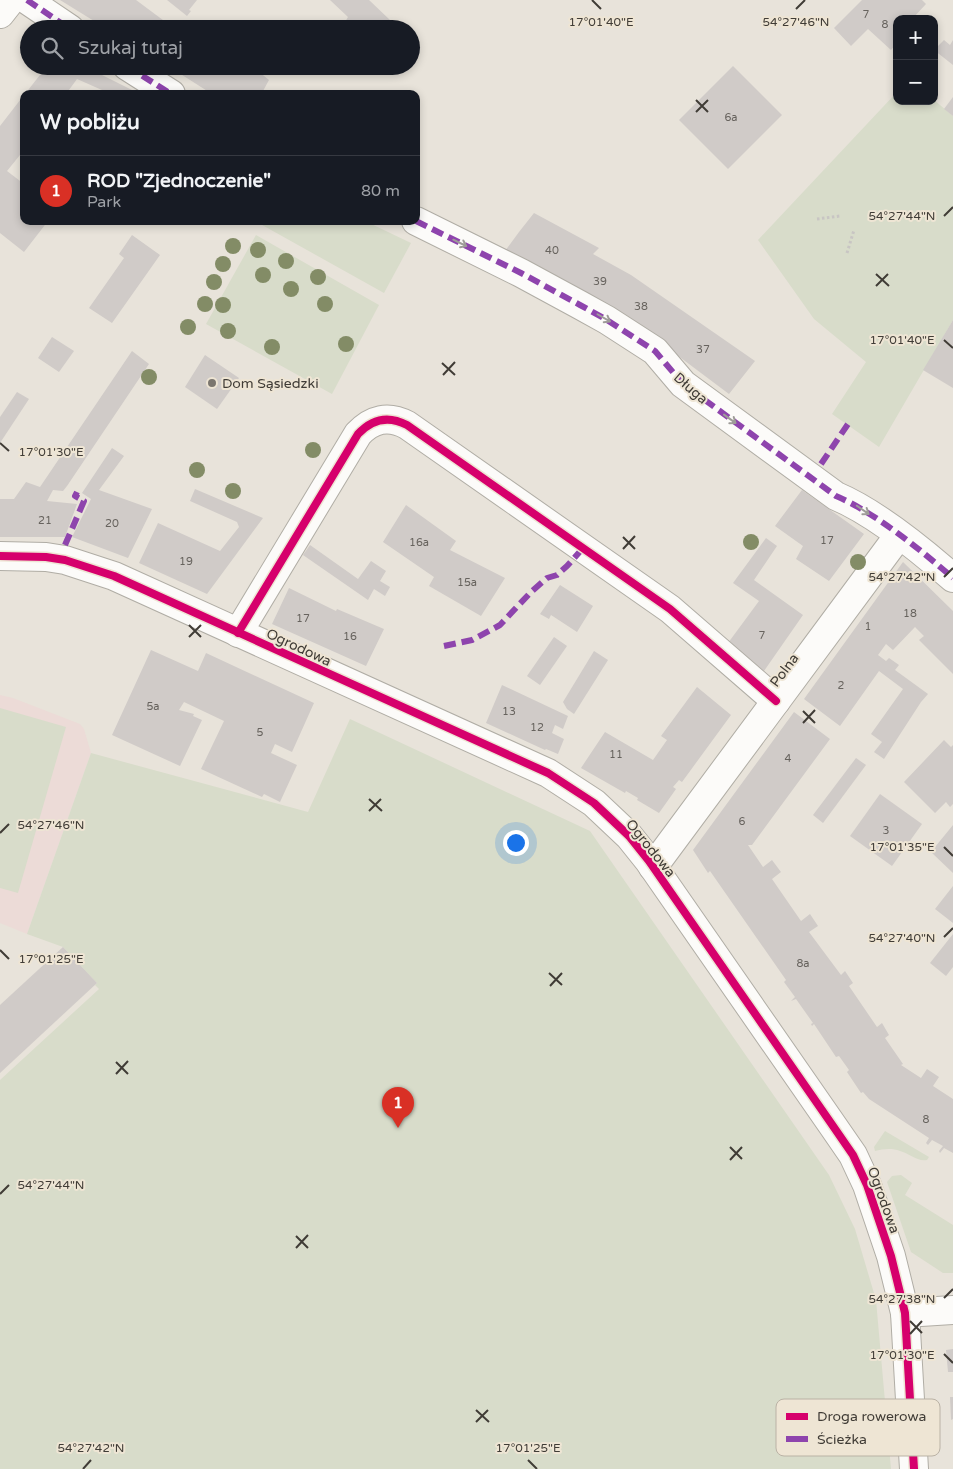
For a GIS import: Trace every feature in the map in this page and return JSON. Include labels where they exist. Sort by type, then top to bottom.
[{"type":"street","points":[[0,14],[11,0]]},
{"type":"street","points":[[27,0],[57,20]]},
{"type":"street","points":[[141,75],[165,90]]},
{"type":"street","name":"Długa","points":[[420,223],[530,278],[607,320],[655,351],[682,384],[836,496],[854,504],[899,535],[953,578]]},
{"type":"street","points":[[238,633],[358,434],[374,421],[390,418],[407,425],[670,609],[776,701]]},
{"type":"street","name":"Polna","points":[[653,867],[899,535]]},
{"type":"street","name":"Ogrodowa","points":[[0,556],[46,557],[83,565],[114,576],[548,773],[594,803],[629,836],[653,867],[833,1126],[861,1170],[891,1256],[905,1313],[910,1399]]},
{"type":"street","points":[[905,1313],[953,1310]]},
{"type":"street","name":"Ogrodowa","points":[[913,1456],[914,1469]]},
{"type":"path","points":[[817,219],[840,216]]},
{"type":"path","points":[[847,253],[854,230]]},
{"type":"shaded area","points":[[0,695],[13,698],[80,724],[84,729],[91,753],[27,934],[0,923]]},
{"type":"green space","points":[[893,96],[893,105],[938,105],[938,103],[953,116],[953,320],[879,447],[832,414],[866,362],[814,319],[758,240]]},
{"type":"green space","points":[[262,225],[373,225],[411,243],[384,293]]},
{"type":"green space","points":[[256,235],[379,305],[332,394],[206,324]]},
{"type":"green space","points":[[0,708],[66,727],[18,893],[0,888]]},
{"type":"green space","points":[[350,719],[590,831],[829,1175],[855,1229],[876,1300],[885,1399],[776,1399],[776,1456],[890,1456],[891,1469],[0,1469],[0,1080],[99,989],[95,985],[97,983],[63,947],[27,934],[91,753],[308,812]]},
{"type":"green space","points":[[885,1131],[929,1157],[927,1160],[916,1159],[894,1149],[875,1151],[874,1147]]},
{"type":"green space","points":[[901,1175],[912,1183],[905,1195],[953,1225],[953,1273],[943,1273],[911,1252],[887,1182],[892,1176]]},
{"type":"building","points":[[60,0],[136,0],[163,20],[92,20]]},
{"type":"building","points":[[167,0],[197,0],[187,16]]},
{"type":"building","points":[[330,0],[369,0],[390,20],[346,20],[348,17]]},
{"type":"building","points":[[862,0],[922,0],[926,4],[916,15],[893,15],[893,48],[891,50],[868,29],[851,46],[834,28]]},
{"type":"building","points":[[944,40],[950,45],[953,40],[953,65],[938,53],[938,46]]},
{"type":"building","points":[[733,66],[782,115],[728,169],[679,120]]},
{"type":"building","points":[[40,75],[102,75],[132,90],[102,90],[77,79],[69,90],[28,90]]},
{"type":"building","points":[[182,75],[263,75],[269,80],[264,90],[206,90]]},
{"type":"building","points":[[953,97],[953,116],[944,109]]},
{"type":"building","points":[[20,100],[20,155],[7,171],[20,181],[20,225],[45,225],[24,252],[0,233],[0,126]]},
{"type":"building","points":[[534,213],[599,248],[593,254],[631,275],[755,361],[729,394],[649,334],[505,251]]},
{"type":"building","points":[[132,235],[160,255],[112,323],[89,308],[124,258],[119,254]]},
{"type":"building","points":[[953,320],[953,388],[923,370]]},
{"type":"building","points":[[52,337],[74,351],[59,372],[38,358]]},
{"type":"building","points":[[132,351],[149,364],[67,486],[63,491],[53,490],[47,501],[77,504],[65,537],[0,537],[0,499],[14,499],[26,482],[40,487]]},
{"type":"building","name":"Dom Sąsiedzki","points":[[205,355],[239,378],[217,409],[185,387]]},
{"type":"building","points":[[17,392],[29,399],[0,443],[0,417]]},
{"type":"building","points":[[112,448],[124,456],[99,490],[152,509],[128,558],[72,537],[91,499],[82,493]]},
{"type":"building","points":[[195,489],[263,518],[207,594],[139,563],[158,523],[220,551],[239,527],[237,522],[190,501]]},
{"type":"building","points":[[802,490],[864,534],[829,581],[796,559],[803,546],[775,526]]},
{"type":"building","points":[[406,505],[456,541],[450,550],[505,578],[481,616],[429,586],[434,577],[383,542]]},
{"type":"building","points":[[766,538],[777,546],[754,580],[803,615],[764,671],[728,643],[759,601],[733,583]]},
{"type":"building","points":[[310,545],[358,579],[371,561],[386,571],[380,581],[390,587],[385,596],[374,589],[368,600],[303,555]]},
{"type":"building","points":[[903,562],[953,611],[953,674],[919,640],[924,636],[915,627],[893,650],[886,644],[878,655],[886,661],[889,658],[899,665],[895,670],[928,694],[884,759],[874,752],[882,742],[871,734],[903,689],[879,671],[840,726],[804,699]]},
{"type":"building","points":[[560,585],[593,606],[577,632],[551,615],[549,619],[540,614]]},
{"type":"building","points":[[289,588],[336,611],[337,609],[384,629],[366,666],[272,624]]},
{"type":"building","points":[[554,637],[567,646],[540,685],[527,676]]},
{"type":"building","points":[[151,650],[198,671],[206,653],[314,703],[292,752],[275,744],[271,753],[297,765],[280,802],[264,794],[262,797],[201,769],[224,721],[184,702],[179,710],[194,714],[193,716],[202,720],[180,766],[112,735]]},
{"type":"building","points":[[594,651],[608,660],[574,714],[567,709],[563,702]]},
{"type":"building","points":[[502,685],[568,716],[563,729],[555,725],[552,733],[564,739],[558,754],[486,723]]},
{"type":"building","points":[[697,687],[731,715],[682,782],[679,780],[673,787],[676,789],[659,813],[626,791],[625,793],[581,768],[605,732],[653,760],[667,740],[661,736]]},
{"type":"building","points":[[794,712],[830,739],[752,845],[748,845],[763,867],[772,860],[781,872],[772,879],[801,921],[810,914],[818,926],[809,932],[841,975],[845,971],[853,983],[849,986],[877,1027],[882,1023],[889,1035],[885,1038],[903,1064],[901,1065],[921,1078],[927,1069],[939,1077],[933,1086],[953,1099],[953,1153],[944,1148],[940,1153],[939,1151],[943,1146],[932,1140],[928,1145],[926,1143],[929,1138],[869,1099],[863,1092],[861,1093],[847,1072],[849,1070],[839,1056],[836,1057],[814,1024],[812,1026],[811,1024],[813,1023],[796,999],[791,1001],[795,997],[784,982],[786,980],[710,871],[708,873],[693,850]]},
{"type":"building","points":[[944,740],[951,747],[953,745],[953,804],[950,807],[946,802],[935,813],[904,782]]},
{"type":"building","points":[[856,758],[866,765],[823,823],[813,815]]},
{"type":"building","points":[[880,794],[922,824],[892,866],[850,836]]},
{"type":"building","points":[[953,825],[953,873],[931,852]]},
{"type":"building","points":[[953,886],[953,923],[935,909]]},
{"type":"building","points":[[953,934],[953,967],[946,976],[930,963]]},
{"type":"building","points":[[63,947],[97,983],[0,1073],[0,1005]]},
{"type":"building","points":[[953,1349],[953,1372],[948,1372],[946,1350]]},
{"type":"building","points":[[950,1397],[953,1397],[953,1419],[951,1420]]},
{"type":"marked path","points":[[27,0],[57,20]]},
{"type":"marked path","points":[[141,75],[165,90]]},
{"type":"marked path","points":[[420,223],[521,273],[580,305],[655,351],[683,384],[836,496],[866,512],[897,533],[953,578]]},
{"type":"marked path","points":[[821,464],[848,424]]},
{"type":"marked path","points":[[65,545],[84,501],[75,496],[77,492]]},
{"type":"marked path","points":[[444,646],[472,640],[500,625],[531,592],[547,578],[557,575],[583,548]]},
{"type":"cycle path","points":[[238,633],[358,434],[369,425],[387,419],[407,425],[670,609],[776,701]]},
{"type":"cycle path","points":[[0,556],[46,557],[65,560],[114,576],[548,773],[594,803],[629,836],[649,861],[853,1155],[867,1185],[891,1256],[905,1313],[910,1399]]},
{"type":"cycle path","points":[[913,1456],[914,1469]]},
{"type":"place","name":"Dom Sąsiedzki","points":[[212,383]]},
{"type":"place","name":"ROD \"Zjednoczenie\"","points":[[398,1128]]}]
